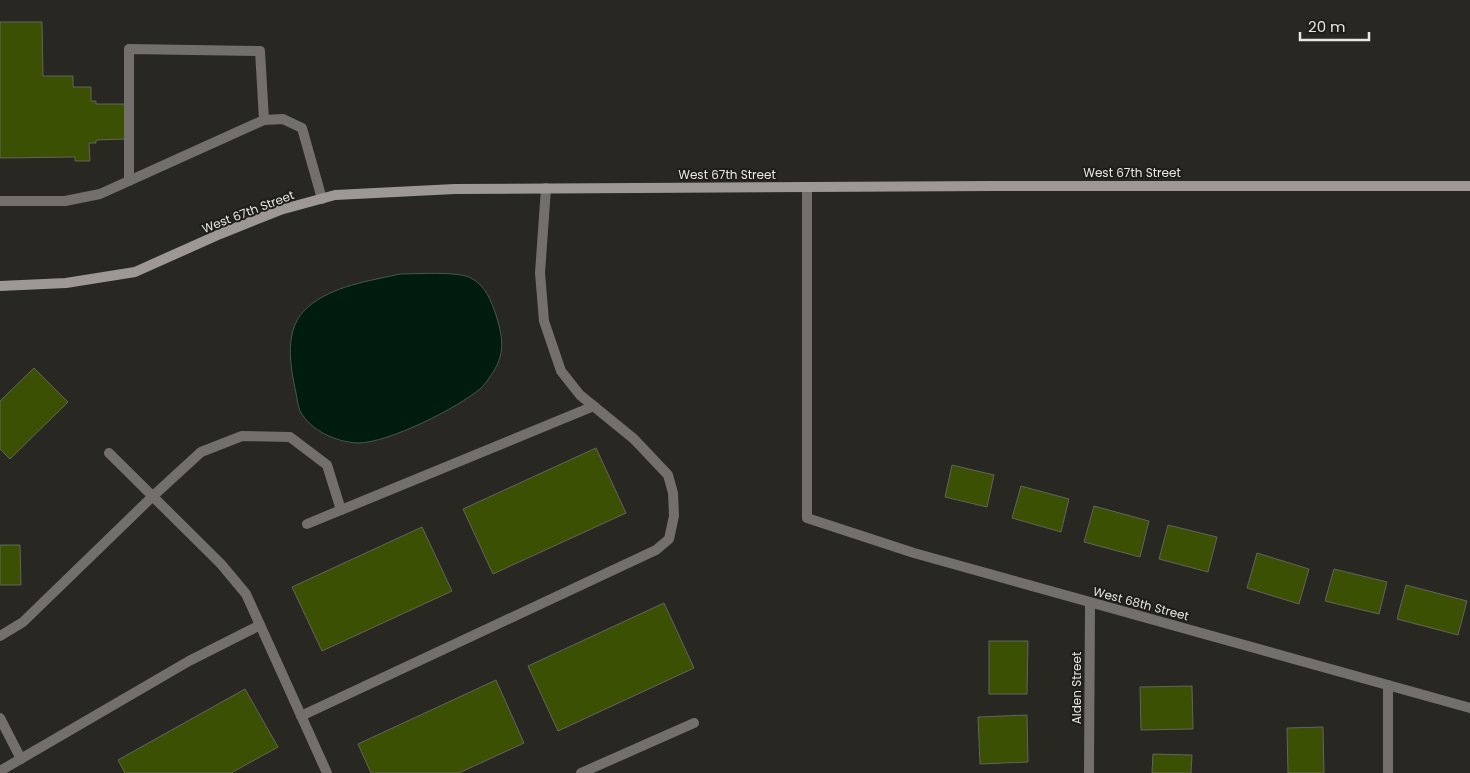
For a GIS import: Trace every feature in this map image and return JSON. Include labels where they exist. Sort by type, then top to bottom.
[{"type":"street","points":[[129,181],[129,49],[260,51],[264,120]]},
{"type":"street","points":[[0,201],[65,201],[100,194],[264,120],[283,119],[302,128],[322,199]]},
{"type":"street","name":"West 67th Street","points":[[0,286],[66,283],[136,272],[220,234],[280,210],[335,195],[454,189],[546,188],[1470,186]]},
{"type":"street","name":"West 68th Street","points":[[807,187],[807,518],[914,553],[1470,708]]},
{"type":"street","points":[[301,716],[656,550],[669,539],[674,508],[673,493],[668,475],[634,440],[580,395],[561,371],[544,320],[540,273],[546,188]]},
{"type":"street","points":[[307,524],[594,406]]},
{"type":"street","points":[[0,636],[23,622],[201,452],[242,436],[290,437],[327,465],[341,510]]},
{"type":"street","points":[[109,453],[220,564],[246,594],[327,773]]},
{"type":"street","name":"Alden Street","points":[[1089,773],[1090,603]]},
{"type":"street","points":[[0,771],[189,661],[260,625]]},
{"type":"street","points":[[1388,685],[1388,773]]},
{"type":"street","points":[[0,718],[21,759]]},
{"type":"street","points":[[581,773],[694,723]]},
{"type":"shaded area","points":[[400,274],[457,274],[471,278],[481,285],[490,299],[502,339],[498,363],[491,376],[481,388],[456,405],[422,423],[387,437],[371,441],[358,443],[333,438],[317,430],[299,409],[290,347],[295,325],[308,307],[328,294],[351,285]]},
{"type":"building","points":[[0,22],[42,22],[43,76],[73,76],[73,87],[91,87],[91,101],[96,101],[96,104],[125,104],[125,139],[96,140],[96,143],[89,143],[90,161],[75,161],[75,157],[0,158]]},
{"type":"building","points":[[34,368],[68,402],[10,459],[0,449],[0,401]]},
{"type":"building","points":[[596,448],[626,513],[493,574],[463,509]]},
{"type":"building","points":[[952,465],[994,475],[987,507],[945,497]]},
{"type":"building","points":[[1021,486],[1069,499],[1061,532],[1012,518]]},
{"type":"building","points":[[1094,506],[1149,521],[1140,557],[1084,542]]},
{"type":"building","points":[[1168,525],[1217,537],[1208,572],[1159,559]]},
{"type":"building","points":[[422,527],[452,591],[322,651],[292,587]]},
{"type":"building","points":[[0,545],[20,545],[21,585],[0,585]]},
{"type":"building","points":[[1257,553],[1309,569],[1299,604],[1247,588]]},
{"type":"building","points":[[1334,569],[1387,582],[1379,614],[1325,601]]},
{"type":"building","points":[[1406,585],[1467,601],[1458,635],[1397,619]]},
{"type":"building","points":[[664,603],[694,668],[558,731],[528,666]]},
{"type":"building","points":[[989,641],[1028,641],[1027,694],[989,694]]},
{"type":"building","points":[[496,680],[524,743],[459,773],[371,773],[358,744]]},
{"type":"building","points":[[1192,686],[1193,729],[1141,730],[1140,687]]},
{"type":"building","points":[[245,689],[278,747],[231,773],[125,773],[118,760]]},
{"type":"building","points":[[1027,715],[1028,762],[980,764],[978,717]]},
{"type":"building","points":[[1323,727],[1324,773],[1288,773],[1287,728]]},
{"type":"building","points":[[1153,754],[1192,755],[1191,773],[1152,773]]}]
